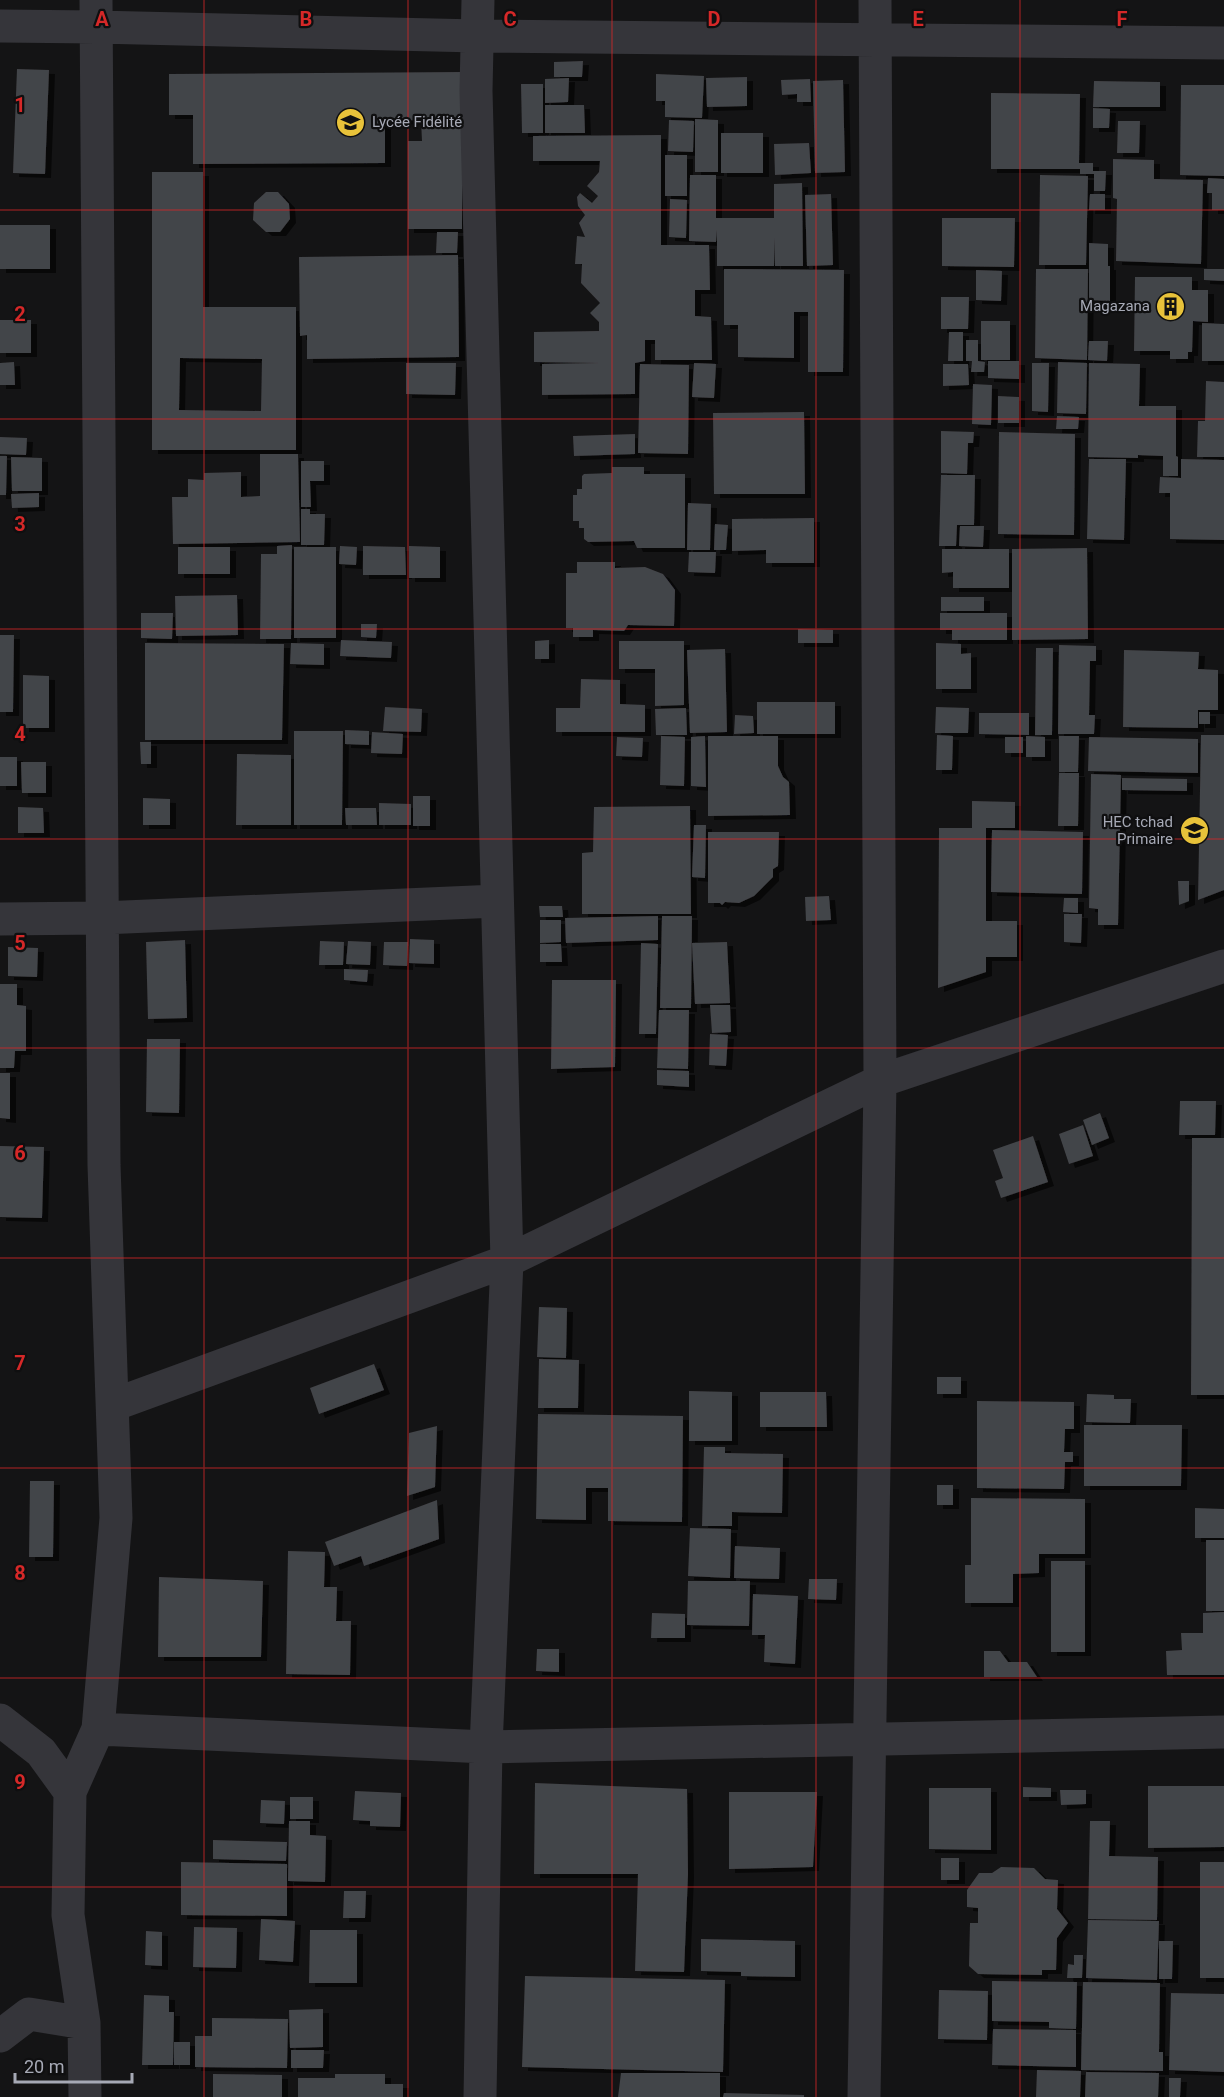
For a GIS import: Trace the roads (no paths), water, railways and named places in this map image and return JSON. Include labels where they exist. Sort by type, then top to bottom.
[{"type":"street","points":[[478,0],[476,91],[507,1261],[486,1747],[480,2097]]},
{"type":"street","points":[[864,2097],[880,1081],[875,0]]},
{"type":"street","points":[[85,2097],[84,2023],[68,1915],[70,1792],[99,1729],[116,1518],[104,1165],[96,13]]},
{"type":"street","points":[[0,26],[96,13],[477,36],[1224,43]]},
{"type":"street","points":[[0,919],[102,918],[497,901]]},
{"type":"street","points":[[112,1405],[507,1261],[880,1081],[1224,966]]},
{"type":"street","points":[[0,1720],[41,1752],[70,1792]]},
{"type":"street","points":[[99,1729],[486,1747],[1224,1732]]},
{"type":"street","points":[[0,2036],[29,2014],[84,2023]]},
{"type":"place","name":"Lycée Fidélité","points":[[351,122]]},
{"type":"place","name":"Magazana","points":[[1171,306]]},
{"type":"place","name":"HEC tchad Primaire","points":[[1194,831]]}]
